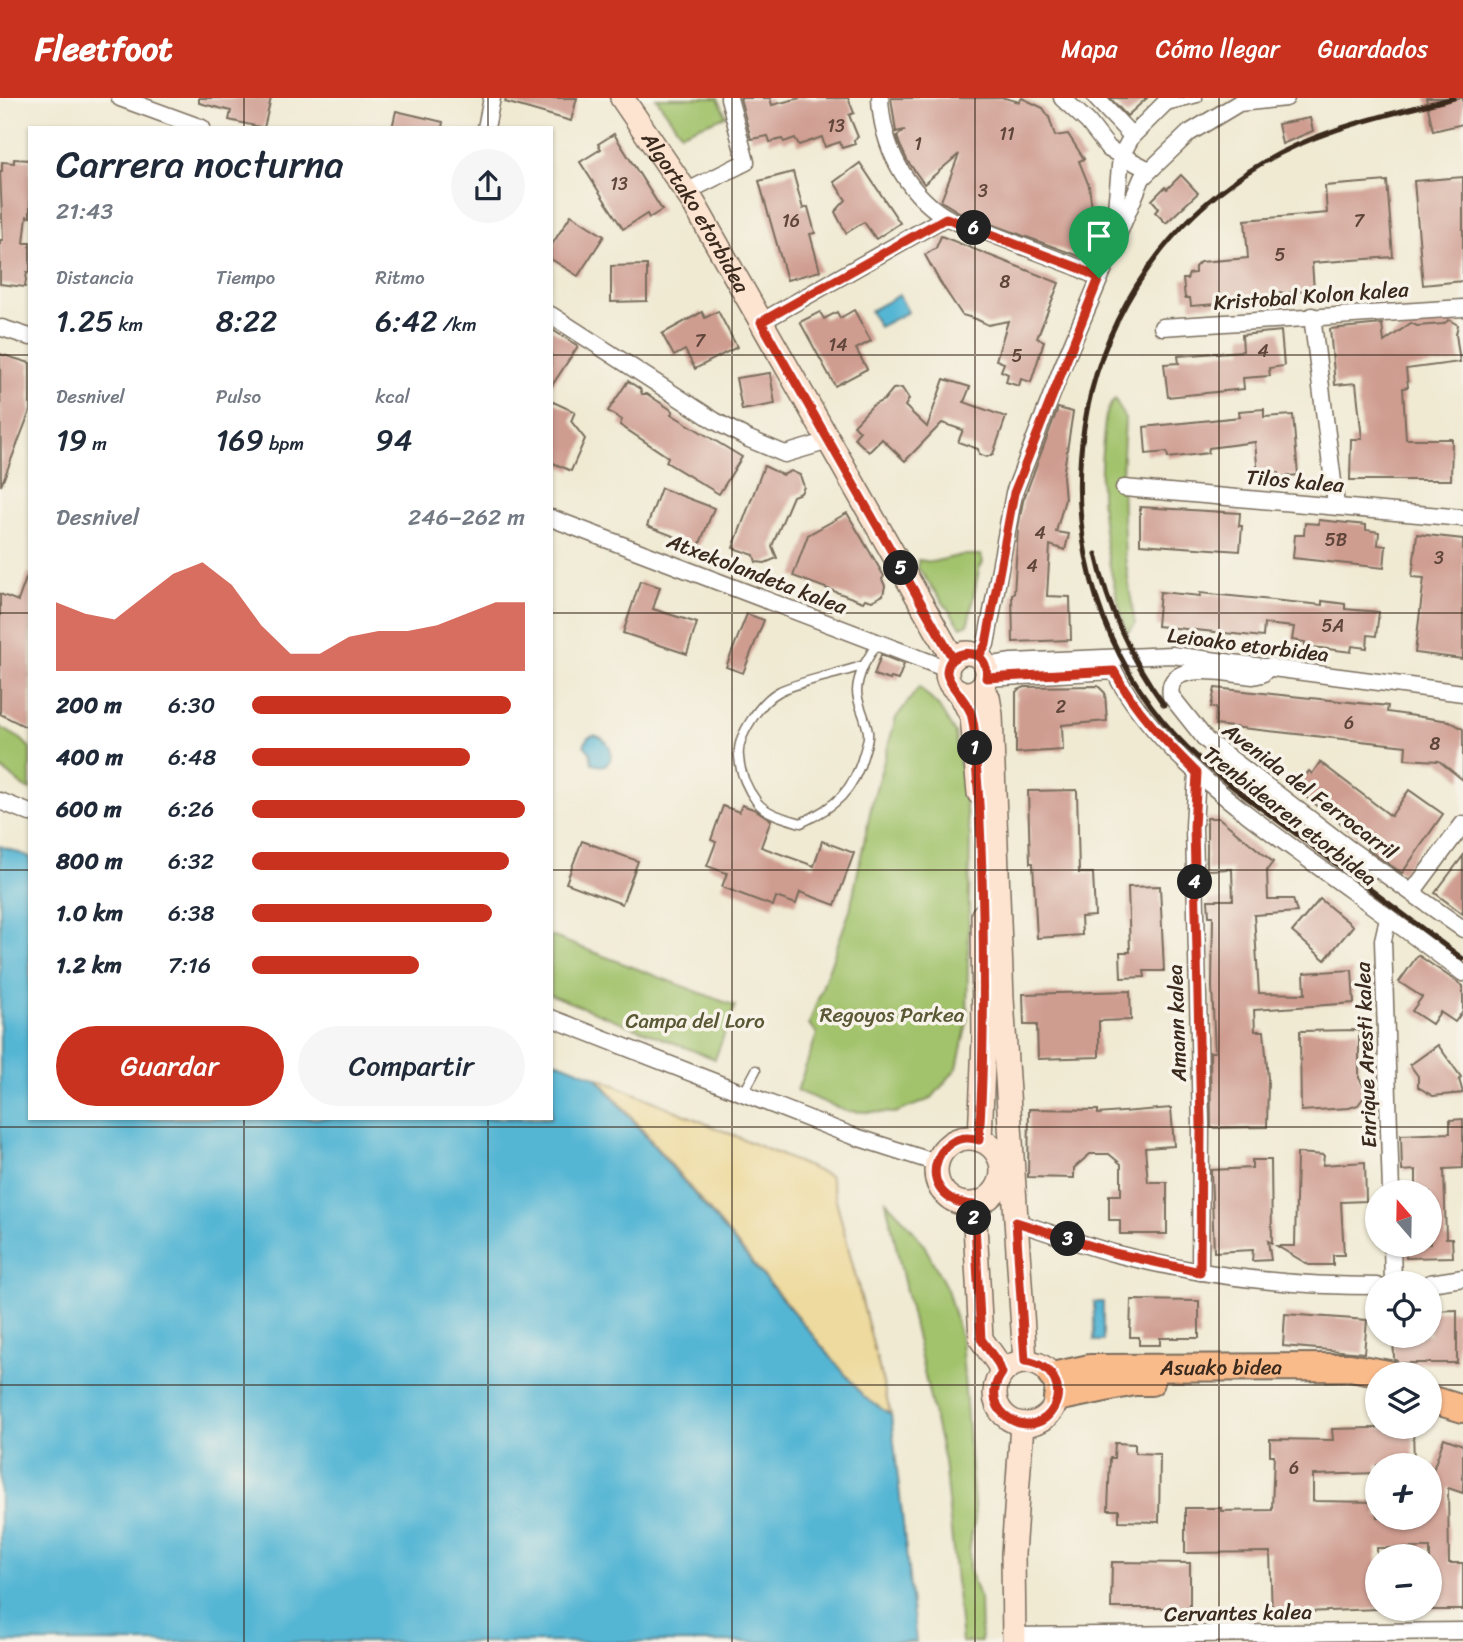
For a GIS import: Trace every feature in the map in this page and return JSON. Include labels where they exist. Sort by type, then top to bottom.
[{"type":"main road","name":"Asuako bidea","points":[[1054,1387],[1090,1368],[1350,1367],[1365,1370]]},
{"type":"main road","name":"Asuako bidea","points":[[1054,1387],[1134,1382],[1324,1382],[1365,1387]]},
{"type":"main road","points":[[1442,1386],[1463,1392]]},
{"type":"main road","points":[[1442,1403],[1463,1409]]},
{"type":"street","points":[[486,126],[492,98]]},
{"type":"street","name":"Algortako etorbidea","points":[[622,98],[686,192],[829,441],[950,664],[950,682],[978,676]]},
{"type":"street","points":[[686,192],[746,162],[729,98]]},
{"type":"street","points":[[880,98],[881,118],[897,164],[925,202],[946,218],[1099,278]]},
{"type":"street","points":[[1062,98],[1087,122],[1109,149],[1149,170]]},
{"type":"street","points":[[1096,98],[1132,136]]},
{"type":"street","points":[[979,1140],[984,1014],[981,812],[972,717],[1014,493],[1113,243],[1142,178],[1189,132],[1238,101],[1286,98]]},
{"type":"street","points":[[127,99],[197,126]]},
{"type":"street","points":[[1113,243],[1121,156],[1132,136],[1165,103]]},
{"type":"street","points":[[761,322],[946,218]]},
{"type":"street","name":"Kristobal Kolon kalea","points":[[1162,327],[1463,308]]},
{"type":"street","points":[[553,316],[715,421],[749,439],[785,454],[829,441]]},
{"type":"street","points":[[1312,316],[1336,505]]},
{"type":"street","points":[[2,327],[28,336]]},
{"type":"street","name":"Tilos kalea","points":[[1124,488],[1463,518]]},
{"type":"street","name":"Atxekolandeta kalea","points":[[553,519],[877,643],[950,664]]},
{"type":"street","points":[[950,664],[968,652],[988,696],[991,715],[1000,974],[1025,1361]]},
{"type":"street","name":"Leioako etorbidea","points":[[978,676],[1012,662],[1172,654],[1463,693]]},
{"type":"street","name":"Avenida del Ferrocarril","points":[[1270,666],[1262,674],[1253,676],[1189,671],[1173,681],[1171,696],[1206,740],[1348,848],[1413,891],[1463,929]]},
{"type":"street","name":"Trenbidearen etorbidea","points":[[978,676],[1114,671],[1149,723],[1197,773],[1269,831],[1463,974]]},
{"type":"street","name":"Amann kalea","points":[[1197,773],[1194,840],[1201,1124],[1200,1272]]},
{"type":"street","points":[[0,801],[28,812]]},
{"type":"street","points":[[1413,891],[1463,824]]},
{"type":"street","name":"Enrique Aresti kalea","points":[[1388,918],[1383,940],[1391,1180]]},
{"type":"street","points":[[553,1019],[850,1135],[937,1163]]},
{"type":"street","points":[[1009,1115],[1003,1170],[998,1187],[991,1196],[974,1205],[959,1204],[940,1190],[936,1180],[937,1163],[944,1149],[962,1138],[979,1140],[992,1147],[998,1155],[1003,1170],[1016,1222]]},
{"type":"street","points":[[974,1205],[981,1339],[1002,1373]]},
{"type":"street","points":[[1016,1222],[1114,1253],[1200,1272],[1282,1284],[1365,1286]]},
{"type":"street","points":[[1442,1281],[1463,1278]]},
{"type":"street","points":[[1025,1361],[1045,1367],[1054,1387],[1050,1413],[1042,1420],[1022,1424],[1012,1421],[998,1407],[995,1387],[1002,1373],[1014,1364],[1025,1361]]},
{"type":"street","points":[[1014,1639],[1013,1554],[1022,1424]]},
{"type":"street","name":"Cervantes kalea","points":[[1014,1639],[1463,1631]]},
{"type":"lane","points":[[1165,103],[1198,98]]},
{"type":"lane","points":[[864,665],[779,691],[759,709],[746,727],[738,755],[745,781],[758,805],[801,823],[827,810],[850,788],[862,763],[869,736],[856,699],[857,682],[877,643]]},
{"type":"lane","points":[[743,1094],[756,1070]]},
{"type":"green space","points":[[656,98],[718,98],[726,116],[681,133]]},
{"type":"green space","points":[[1115,399],[1125,419],[1123,516],[1125,557],[1135,625],[1127,633],[1114,585],[1102,514],[1101,465],[1105,423]]},
{"type":"green space","points":[[962,555],[981,555],[983,562],[979,569],[968,624],[961,627],[918,568],[918,560],[932,562]]},
{"type":"green space","name":"Regoyos Parkea","points":[[919,687],[939,707],[955,733],[970,836],[967,1023],[957,1068],[931,1099],[895,1113],[846,1111],[797,1091],[817,1034],[809,1024],[850,910],[872,803],[896,718]]},
{"type":"green space","points":[[0,727],[28,746],[28,789],[0,769]]},
{"type":"green space","name":"Campa del Loro","points":[[553,937],[735,1006],[715,1059],[553,996]]},
{"type":"green space","points":[[886,1201],[923,1243],[947,1289],[961,1338],[975,1520],[970,1540],[969,1570],[980,1599],[981,1642],[962,1642],[944,1461]]},
{"type":"sand","points":[[596,1077],[830,1176],[891,1415],[864,1397]]},
{"type":"water","points":[[899,295],[908,312],[879,327],[870,311]]},
{"type":"water","points":[[594,735],[602,738],[610,750],[611,756],[606,765],[592,763],[590,752],[584,745],[588,737]]},
{"type":"water","points":[[0,846],[28,856],[28,1120],[553,1120],[553,1060],[596,1077],[864,1397],[891,1415],[916,1642],[0,1642]]},
{"type":"water","points":[[1094,1302],[1103,1302],[1103,1341],[1094,1341]]},
{"type":"building","points":[[199,98],[271,98],[264,126],[229,120],[231,111],[199,103]]},
{"type":"building","points":[[506,98],[577,98],[571,121],[505,102]]},
{"type":"building","points":[[740,98],[770,98],[772,105],[800,98],[848,98],[854,113],[849,115],[858,137],[854,140],[855,144],[842,148],[840,142],[825,147],[822,137],[799,145],[795,138],[784,142],[782,139],[770,142],[768,136],[751,139]]},
{"type":"building","points":[[891,98],[1005,98],[1019,102],[1022,98],[1043,108],[1055,136],[1068,134],[1084,159],[1079,161],[1089,186],[1092,208],[1088,231],[1093,234],[1084,258],[959,212],[941,201],[959,154],[924,184],[900,145],[897,136],[905,130],[896,132]]},
{"type":"building","points":[[1110,98],[1147,98],[1127,116]]},
{"type":"building","points":[[1426,98],[1463,98],[1463,124],[1433,131]]},
{"type":"building","points":[[396,111],[443,122],[442,126],[392,126]]},
{"type":"building","points":[[1310,118],[1313,131],[1282,144],[1278,124]]},
{"type":"building","points":[[614,134],[662,210],[649,218],[647,214],[623,229],[580,162],[601,149],[598,144]]},
{"type":"building","points":[[14,159],[28,160],[28,216],[24,243],[28,243],[28,272],[25,287],[0,284],[0,240],[3,240],[0,171],[2,162],[14,163]]},
{"type":"building","points":[[860,163],[900,223],[876,239],[864,222],[846,233],[835,212],[846,200],[834,182]]},
{"type":"building","points":[[793,172],[803,209],[808,207],[815,233],[810,234],[820,271],[787,280],[759,181]]},
{"type":"building","points":[[1181,175],[1198,193],[1166,223],[1155,212],[1159,208],[1152,200]]},
{"type":"building","points":[[1463,177],[1463,281],[1423,285],[1414,181]]},
{"type":"building","points":[[1387,181],[1393,257],[1312,263],[1314,290],[1231,298],[1231,303],[1191,306],[1190,298],[1185,298],[1183,279],[1195,273],[1195,267],[1200,262],[1248,258],[1245,220],[1327,213],[1325,186]]},
{"type":"building","points":[[571,215],[604,236],[578,276],[553,260],[553,243]]},
{"type":"building","points":[[941,236],[1059,283],[1037,338],[1044,341],[1031,382],[1021,379],[1019,386],[1006,382],[1008,374],[1001,371],[1004,363],[996,360],[1008,321],[988,325],[962,315],[940,282],[925,255],[936,248]]},
{"type":"building","points":[[647,265],[647,301],[611,302],[611,266]]},
{"type":"building","points":[[854,310],[871,341],[856,349],[867,369],[835,386],[800,322],[820,312],[824,319],[837,312],[840,318]]},
{"type":"building","points":[[718,311],[737,347],[695,369],[685,350],[674,356],[662,334],[702,312],[705,318]]},
{"type":"building","points":[[1449,320],[1458,325],[1456,334],[1460,362],[1406,369],[1408,387],[1403,388],[1406,439],[1452,439],[1451,480],[1350,480],[1351,439],[1362,439],[1356,383],[1335,385],[1330,329],[1382,324],[1384,342],[1411,323],[1417,326],[1443,324]]},
{"type":"building","points":[[553,330],[578,346],[553,384]]},
{"type":"building","points":[[1281,331],[1284,366],[1269,368],[1270,376],[1243,378],[1244,389],[1168,397],[1164,364],[1179,363],[1178,356],[1243,351],[1242,335]]},
{"type":"building","points":[[0,354],[28,362],[28,416],[1,486]]},
{"type":"building","points":[[770,373],[775,404],[742,410],[736,378]]},
{"type":"building","points":[[944,379],[970,387],[964,402],[1006,417],[993,454],[987,457],[979,454],[978,449],[958,442],[963,430],[942,423],[905,461],[882,439],[869,452],[854,438],[860,431],[854,425],[893,389],[902,388],[909,399],[905,406],[927,427]]},
{"type":"building","points":[[628,381],[640,389],[642,394],[647,394],[673,411],[671,414],[742,457],[719,494],[666,462],[668,457],[620,425],[622,420],[608,411]]},
{"type":"building","points":[[553,402],[575,412],[571,421],[585,439],[571,471],[553,463]]},
{"type":"building","points":[[1058,408],[1073,412],[1063,476],[1065,499],[1056,532],[1069,534],[1065,550],[1050,545],[1047,596],[1070,597],[1071,640],[1013,642],[1012,594],[1023,501]]},
{"type":"building","points":[[1264,409],[1264,417],[1293,415],[1298,475],[1258,475],[1255,442],[1209,448],[1208,453],[1168,458],[1167,452],[1146,454],[1144,427],[1240,417],[1239,411]]},
{"type":"building","points":[[764,466],[783,475],[791,471],[800,475],[804,487],[801,493],[793,496],[772,546],[777,558],[765,563],[756,562],[754,555],[733,548]]},
{"type":"building","points":[[661,488],[714,508],[699,546],[647,526]]},
{"type":"building","points":[[1140,507],[1240,513],[1240,551],[1140,544]]},
{"type":"building","points":[[847,513],[884,576],[883,595],[872,601],[865,599],[863,602],[793,576],[808,535]]},
{"type":"building","points":[[1319,520],[1366,525],[1366,530],[1379,532],[1378,545],[1386,546],[1384,568],[1293,558],[1295,535],[1304,535],[1305,523],[1319,524]]},
{"type":"building","points":[[1417,534],[1463,539],[1463,659],[1415,653],[1424,578],[1412,577]]},
{"type":"building","points":[[28,573],[28,728],[0,714],[0,594],[18,601]]},
{"type":"building","points":[[640,581],[660,587],[653,609],[697,623],[687,654],[623,633]]},
{"type":"building","points":[[1160,592],[1200,596],[1200,593],[1322,605],[1322,601],[1345,604],[1345,609],[1379,612],[1376,636],[1368,635],[1367,648],[1352,646],[1351,652],[1305,646],[1305,642],[1292,640],[1294,627],[1264,624],[1263,637],[1157,626]]},
{"type":"building","points":[[747,614],[764,620],[743,673],[726,667]]},
{"type":"building","points":[[881,655],[904,664],[898,680],[874,675]]},
{"type":"building","points":[[1098,686],[1105,693],[1107,721],[1062,725],[1063,750],[1016,753],[1018,690],[1025,687]]},
{"type":"building","points":[[1215,688],[1388,706],[1387,712],[1449,721],[1463,729],[1463,780],[1439,761],[1405,759],[1406,746],[1215,725],[1216,708],[1211,707]]},
{"type":"building","points":[[1320,762],[1391,816],[1409,790],[1443,814],[1402,873],[1367,849],[1370,845],[1295,789],[1309,771],[1312,774]]},
{"type":"building","points":[[1077,790],[1079,873],[1093,873],[1095,916],[1081,917],[1082,935],[1037,938],[1033,863],[1030,863],[1028,791]]},
{"type":"building","points":[[742,805],[771,820],[761,847],[814,866],[822,841],[854,853],[835,905],[800,892],[796,904],[776,897],[773,906],[722,887],[727,873],[707,866],[716,842],[711,840],[723,806],[739,812]]},
{"type":"building","points":[[1207,818],[1219,818],[1273,862],[1267,870],[1268,899],[1293,899],[1297,912],[1254,915],[1259,993],[1305,994],[1304,973],[1352,970],[1354,1003],[1254,1010],[1255,1031],[1264,1031],[1268,1079],[1267,1127],[1211,1128],[1210,1052],[1215,1052],[1213,916],[1209,916],[1208,900],[1233,900],[1232,869],[1207,870]]},
{"type":"building","points":[[582,841],[638,861],[622,904],[566,883]]},
{"type":"building","points":[[1463,856],[1463,914],[1435,893]]},
{"type":"building","points":[[1160,886],[1164,971],[1144,971],[1145,977],[1121,978],[1120,952],[1130,952],[1128,887]]},
{"type":"building","points":[[1320,899],[1353,926],[1325,960],[1292,932]]},
{"type":"building","points":[[1418,955],[1463,986],[1463,1011],[1455,1022],[1440,1012],[1432,1024],[1412,1011],[1422,997],[1399,982]]},
{"type":"building","points":[[1130,991],[1131,1020],[1099,1021],[1099,1057],[1038,1059],[1037,1025],[1024,1025],[1023,994]]},
{"type":"building","points":[[1359,1030],[1359,1078],[1365,1088],[1364,1097],[1358,1105],[1349,1108],[1301,1111],[1300,1031]]},
{"type":"building","points":[[1438,1045],[1461,1077],[1459,1079],[1463,1093],[1433,1096],[1418,1087],[1418,1076],[1410,1065]]},
{"type":"building","points":[[1171,1108],[1174,1146],[1145,1148],[1148,1182],[1167,1182],[1167,1234],[1120,1234],[1120,1220],[1109,1220],[1109,1195],[1121,1195],[1121,1164],[1109,1154],[1090,1154],[1074,1168],[1074,1178],[1028,1177],[1029,1109],[1098,1110],[1098,1114]]},
{"type":"building","points":[[1463,1119],[1463,1168],[1444,1169],[1446,1238],[1452,1238],[1453,1257],[1406,1258],[1442,1257],[1442,1180],[1416,1180],[1416,1170],[1402,1171],[1401,1135],[1450,1133],[1450,1120]]},
{"type":"building","points":[[1297,1153],[1324,1155],[1323,1165],[1365,1162],[1365,1201],[1341,1202],[1344,1255],[1333,1255],[1333,1265],[1309,1265],[1277,1246],[1295,1246]]},
{"type":"building","points":[[1252,1160],[1271,1160],[1272,1243],[1268,1241],[1271,1260],[1252,1261],[1253,1250],[1214,1252],[1211,1170],[1252,1168]]},
{"type":"building","points":[[1131,1300],[1199,1301],[1199,1338],[1160,1338],[1160,1345],[1139,1345],[1139,1337],[1130,1337]]},
{"type":"building","points":[[1457,1310],[1457,1363],[1398,1362],[1394,1359],[1394,1348],[1442,1348],[1442,1311]]},
{"type":"building","points":[[1285,1314],[1365,1320],[1364,1353],[1283,1346]]},
{"type":"building","points":[[1365,1428],[1365,1439],[1413,1439],[1414,1453],[1365,1453],[1365,1473],[1313,1475],[1313,1501],[1365,1502],[1365,1530],[1442,1530],[1442,1453],[1439,1453],[1444,1438],[1463,1445],[1463,1493],[1448,1488],[1449,1563],[1463,1563],[1463,1610],[1442,1610],[1442,1544],[1365,1544],[1365,1610],[1305,1614],[1272,1615],[1270,1552],[1185,1553],[1185,1508],[1221,1508],[1221,1511],[1272,1510],[1274,1455],[1270,1455],[1270,1439],[1333,1440],[1332,1429]]},
{"type":"building","points":[[1115,1443],[1135,1444],[1135,1453],[1160,1454],[1159,1522],[1119,1521],[1119,1510],[1108,1510],[1110,1458],[1114,1458]]},
{"type":"building","points":[[1112,1562],[1190,1563],[1190,1608],[1111,1608]]},
{"type":"railway","points":[[1454,98],[1347,126],[1295,146],[1246,173],[1184,225],[1136,286],[1103,355],[1084,429],[1080,505],[1092,581],[1119,654],[1163,721],[1193,753],[1226,781],[1463,959]]},
{"type":"railway","points":[[1096,554],[1122,633],[1141,670],[1164,705]]},
{"type":"route","points":[[1099,278],[946,218],[761,322],[953,659],[957,655],[962,653],[968,652],[974,654],[979,656],[986,666],[986,678],[1114,671],[1122,687],[1149,723],[1197,773],[1194,827],[1201,1124],[1200,1272],[1114,1253],[1016,1222],[1025,1361],[1045,1367],[1052,1375],[1058,1395],[1050,1413],[1042,1420],[1022,1424],[1012,1421],[998,1407],[995,1387],[1002,1373],[981,1339],[974,1205],[959,1204],[948,1198],[940,1190],[936,1180],[935,1169],[944,1149],[962,1138],[979,1140],[984,1040],[981,812],[972,717],[959,691],[950,682],[947,670],[957,655],[968,652],[979,656],[986,644],[1014,493],[1099,278]]}]
